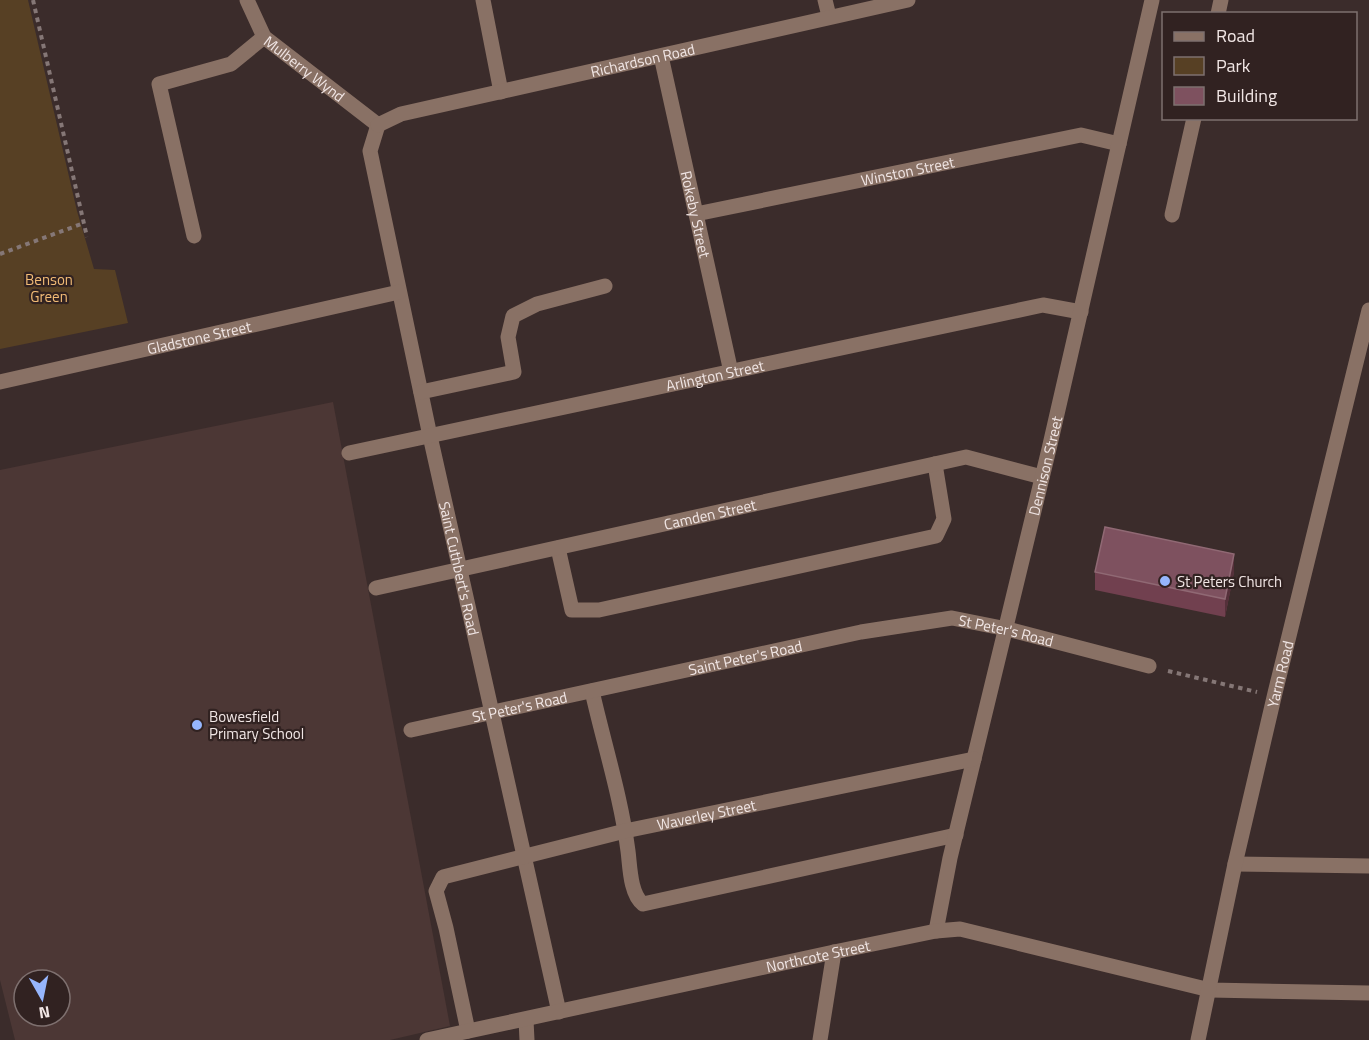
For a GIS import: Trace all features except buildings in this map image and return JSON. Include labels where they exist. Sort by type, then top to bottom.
[{"type":"street","name":"Mulberry Wynd","points":[[247,0],[264,38],[378,125]]},
{"type":"street","points":[[483,0],[501,92]]},
{"type":"street","points":[[825,0],[829,16]]},
{"type":"street","name":"Richardson Road","points":[[378,125],[401,114],[908,0]]},
{"type":"street","name":"Dennison Street","points":[[936,931],[956,836],[1007,629],[1152,0]]},
{"type":"street","points":[[194,236],[159,84],[231,64],[264,38]]},
{"type":"street","name":"Rokeby Street","points":[[661,56],[731,372]]},
{"type":"street","points":[[1172,215],[1194,120]]},
{"type":"street","name":"Saint Cuthbert's Road","points":[[378,125],[370,151],[430,436],[559,1012]]},
{"type":"street","name":"Winston Street","points":[[696,214],[1081,135],[1119,144]]},
{"type":"street","points":[[421,392],[514,372],[508,337],[513,316],[537,304],[605,286]]},
{"type":"street","name":"Gladstone Street","points":[[0,382],[399,292]]},
{"type":"street","name":"Arlington Street","points":[[349,453],[1043,305],[1081,312]]},
{"type":"street","name":"Yarm Road","points":[[1198,1040],[1235,864],[1274,697],[1369,310]]},
{"type":"street","name":"Camden Street","points":[[376,588],[966,457],[1042,477]]},
{"type":"street","points":[[558,548],[572,610],[599,610],[936,536],[944,519],[935,464]]},
{"type":"street","name":"St Peter's Road","points":[[861,632],[952,618],[1007,629],[1149,666]]},
{"type":"street","name":"Saint Peter's Road","points":[[629,682],[861,632]]},
{"type":"street","name":"St Peter's Road","points":[[411,730],[493,714],[629,682]]},
{"type":"street","points":[[592,691],[625,831],[635,888],[643,904],[956,836]]},
{"type":"street","name":"Waverley Street","points":[[468,1031],[436,891],[443,877],[625,831],[974,759]]},
{"type":"street","points":[[1235,864],[1369,867]]},
{"type":"street","name":"Northcote Street","points":[[427,1040],[834,952],[936,931],[960,929],[1210,990],[1369,993]]},
{"type":"street","points":[[820,1040],[834,952]]},
{"type":"street","points":[[526,1020],[527,1040]]},
{"type":"path","points":[[33,0],[87,237]]},
{"type":"path","points":[[0,254],[84,224]]},
{"type":"path","points":[[1149,666],[1274,697]]},
{"type":"shaded area","name":"Bowesfield Primary School","points":[[333,402],[450,1026],[390,1040],[15,1040],[12,1028],[0,980],[0,470]]},
{"type":"green space","name":"Benson Green","points":[[0,0],[28,0],[77,211],[94,269],[115,270],[128,323],[0,349]]},
{"type":"place","name":"St Peters Church","points":[[1165,581]]},
{"type":"place","name":"Bowesfield Primary School","points":[[197,725]]}]
